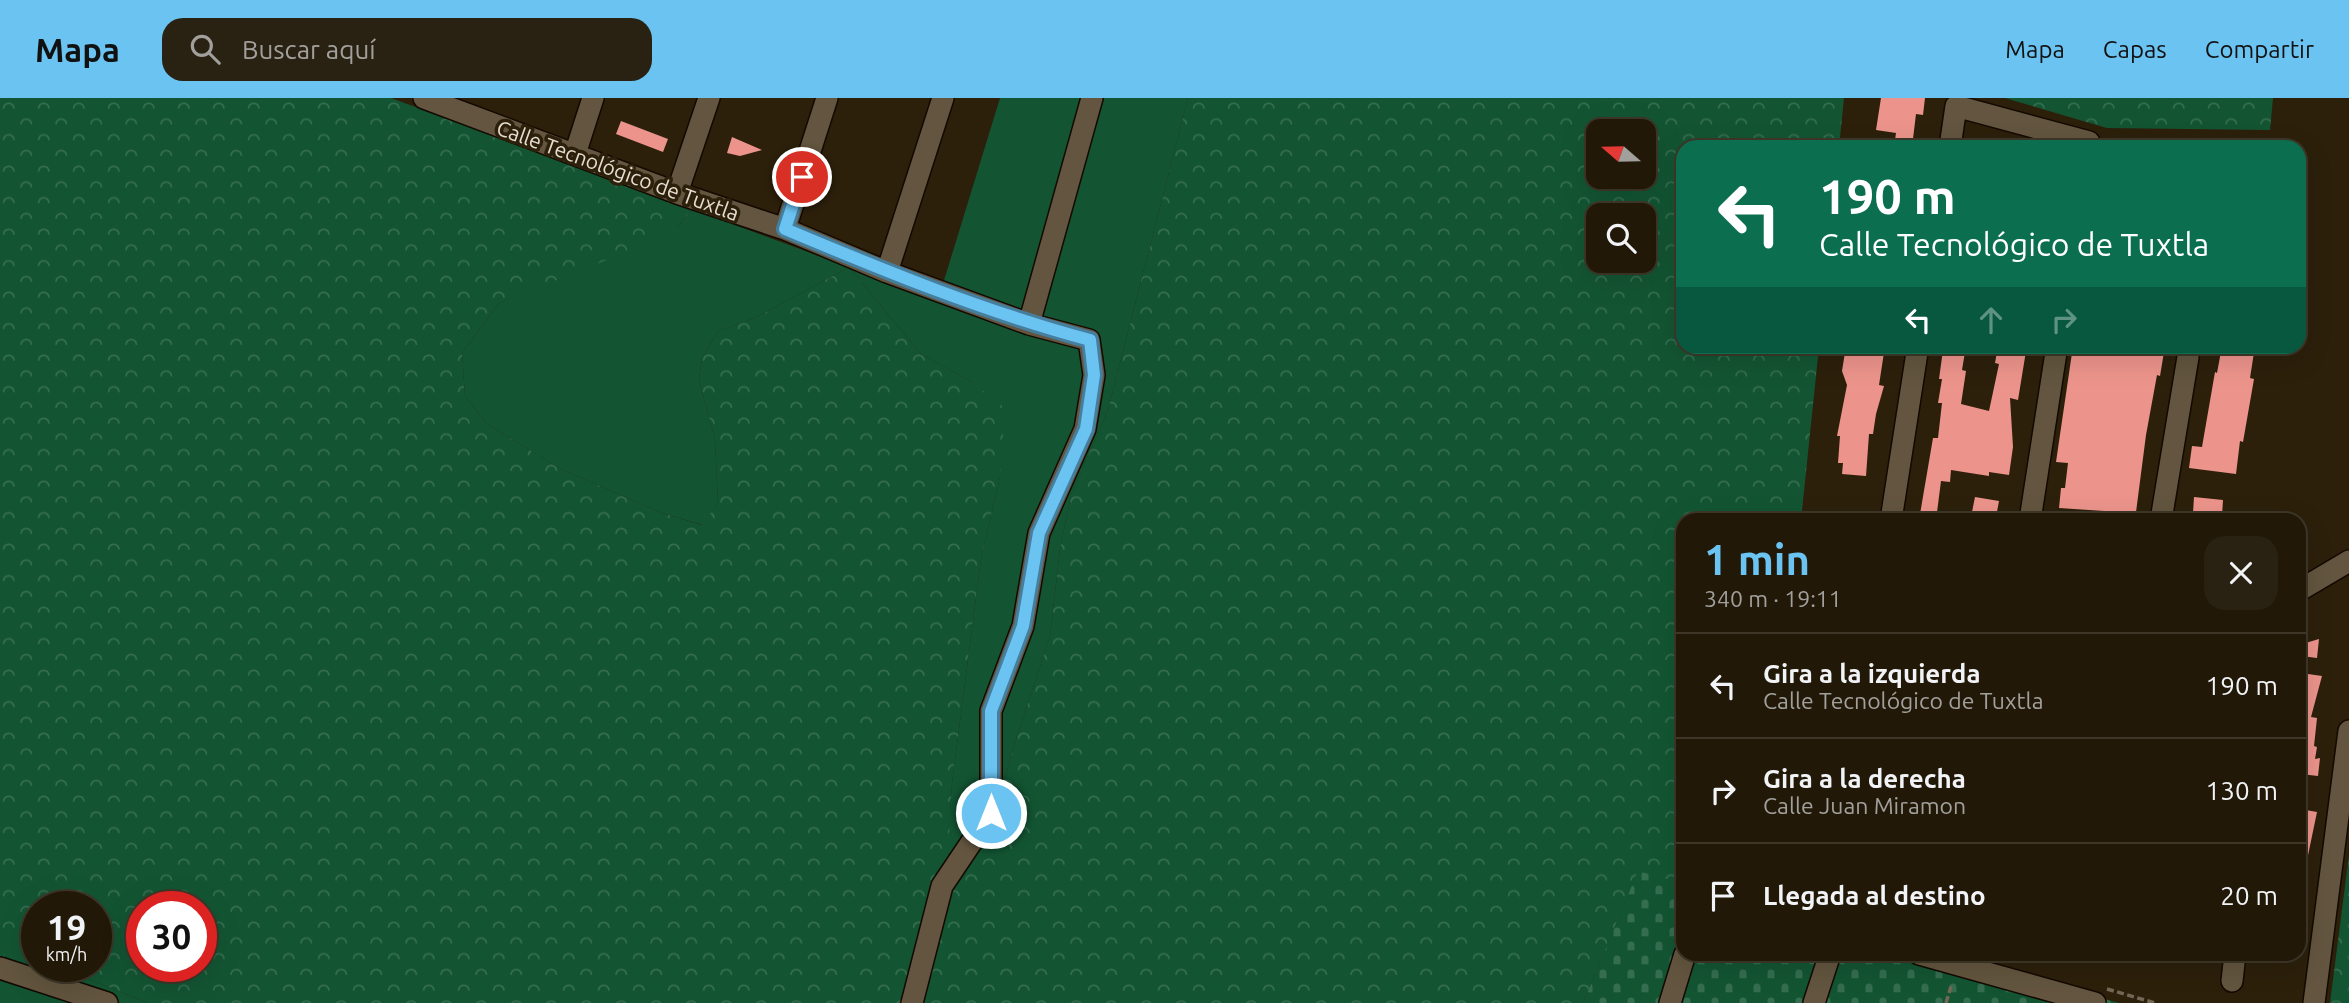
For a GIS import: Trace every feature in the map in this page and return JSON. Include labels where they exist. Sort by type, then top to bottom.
[{"type":"street","name":"Calle Tecnológico de Tuxtla","points":[[424,98],[479,108],[575,154],[677,193],[785,229],[887,272],[1029,324],[1090,340],[1094,375],[1086,429],[1039,533],[1023,626],[991,711],[991,813],[942,886],[912,1003]]},
{"type":"street","points":[[575,154],[593,98]]},
{"type":"street","points":[[677,193],[709,98]]},
{"type":"street","points":[[785,229],[827,98]]},
{"type":"street","points":[[887,272],[943,98]]},
{"type":"street","points":[[1029,324],[1092,98]]},
{"type":"street","points":[[1951,140],[1956,106],[2074,140]]},
{"type":"street","points":[[1892,513],[1918,354]]},
{"type":"street","points":[[2031,513],[2056,354]]},
{"type":"street","points":[[2162,513],[2188,357]]},
{"type":"street","points":[[2306,586],[2349,561]]},
{"type":"street","points":[[2314,1003],[2349,731]]},
{"type":"street","points":[[1670,1003],[1683,961]]},
{"type":"street","points":[[1814,1003],[1828,961]]},
{"type":"street","points":[[1944,961],[2095,1003]]},
{"type":"street","points":[[2232,981],[2234,961]]},
{"type":"street","points":[[0,968],[107,1003]]},
{"type":"green space","points":[[0,98],[391,98],[692,209],[680,224],[632,250],[499,303],[462,353],[465,396],[487,424],[561,469],[662,513],[702,525],[718,503],[715,440],[699,380],[702,358],[718,331],[755,318],[849,267],[921,354],[972,382],[1005,408],[1000,477],[981,559],[952,783],[948,854],[969,847],[997,811],[1011,755],[1050,636],[1060,549],[1071,495],[1108,410],[1188,98],[1844,98],[1840,140],[1676,140],[1676,354],[1818,354],[1802,513],[1676,513],[1676,882],[1638,872],[1583,1003],[148,1003],[96,982],[112,982],[112,891],[21,891],[21,952],[7,946],[0,974]]},
{"type":"green space","points":[[1000,98],[1188,98],[1108,410],[1071,495],[1060,549],[1050,636],[1011,755],[997,811],[969,847],[947,854],[952,783],[981,559],[1000,477],[972,382],[921,354],[849,267],[938,300]]},
{"type":"green space","points":[[2005,98],[2273,98],[2270,130],[2107,128]]},
{"type":"green space","points":[[692,209],[849,267],[755,318],[718,331],[702,358],[699,380],[715,440],[718,503],[703,525],[662,513],[561,469],[487,424],[465,396],[462,353],[499,303],[680,224]]},
{"type":"green space","points":[[2349,855],[2349,1003],[2330,1003]]},
{"type":"green space","points":[[1638,871],[1676,882],[1676,961],[1965,961],[2119,1003],[1583,1003]]},
{"type":"green space","points":[[7,945],[21,951],[21,982],[96,982],[148,1003],[0,1003],[0,974]]},
{"type":"building","points":[[1881,98],[1925,98],[1923,115],[1916,114],[1913,140],[1895,140],[1896,133],[1876,130]]},
{"type":"building","points":[[621,121],[668,139],[663,152],[616,134]]},
{"type":"building","points":[[732,137],[762,150],[740,156],[727,153]]},
{"type":"building","points":[[1845,354],[1884,354],[1879,385],[1884,386],[1873,434],[1869,434],[1866,476],[1842,474],[1843,463],[1838,463],[1840,436],[1837,436],[1847,385],[1842,371]]},
{"type":"building","points":[[1942,354],[1965,354],[1962,370],[1966,371],[1961,404],[1989,411],[1999,364],[1995,363],[1997,354],[2026,354],[2018,400],[2010,398],[2013,447],[2009,475],[1989,472],[1989,476],[1951,470],[1950,482],[1941,481],[1937,513],[1920,513],[1933,438],[1938,438],[1942,403],[1938,403],[1942,379],[1939,379]]},
{"type":"building","points":[[2072,354],[2164,354],[2146,435],[2136,513],[2104,513],[2059,508],[2068,463],[2056,462]]},
{"type":"building","points":[[2221,354],[2254,354],[2250,378],[2254,379],[2243,442],[2240,441],[2236,474],[2189,468],[2192,446],[2202,447],[2215,372],[2217,373]]},
{"type":"building","points":[[1975,497],[1999,501],[1997,513],[1972,513]]},
{"type":"building","points":[[2194,497],[2223,500],[2222,513],[2193,513]]},
{"type":"building","points":[[2319,639],[2317,658],[2306,657],[2306,643]]},
{"type":"building","points":[[2308,674],[2322,676],[2311,717],[2317,718],[2314,746],[2317,747],[2315,759],[2320,758],[2318,776],[2306,775]]},
{"type":"building","points":[[2306,810],[2317,812],[2306,865]]},
{"type":"route","points":[[802,177],[785,229],[887,272],[1029,324],[1090,340],[1094,375],[1086,429],[1039,533],[1023,626],[991,711],[991,813]]}]
